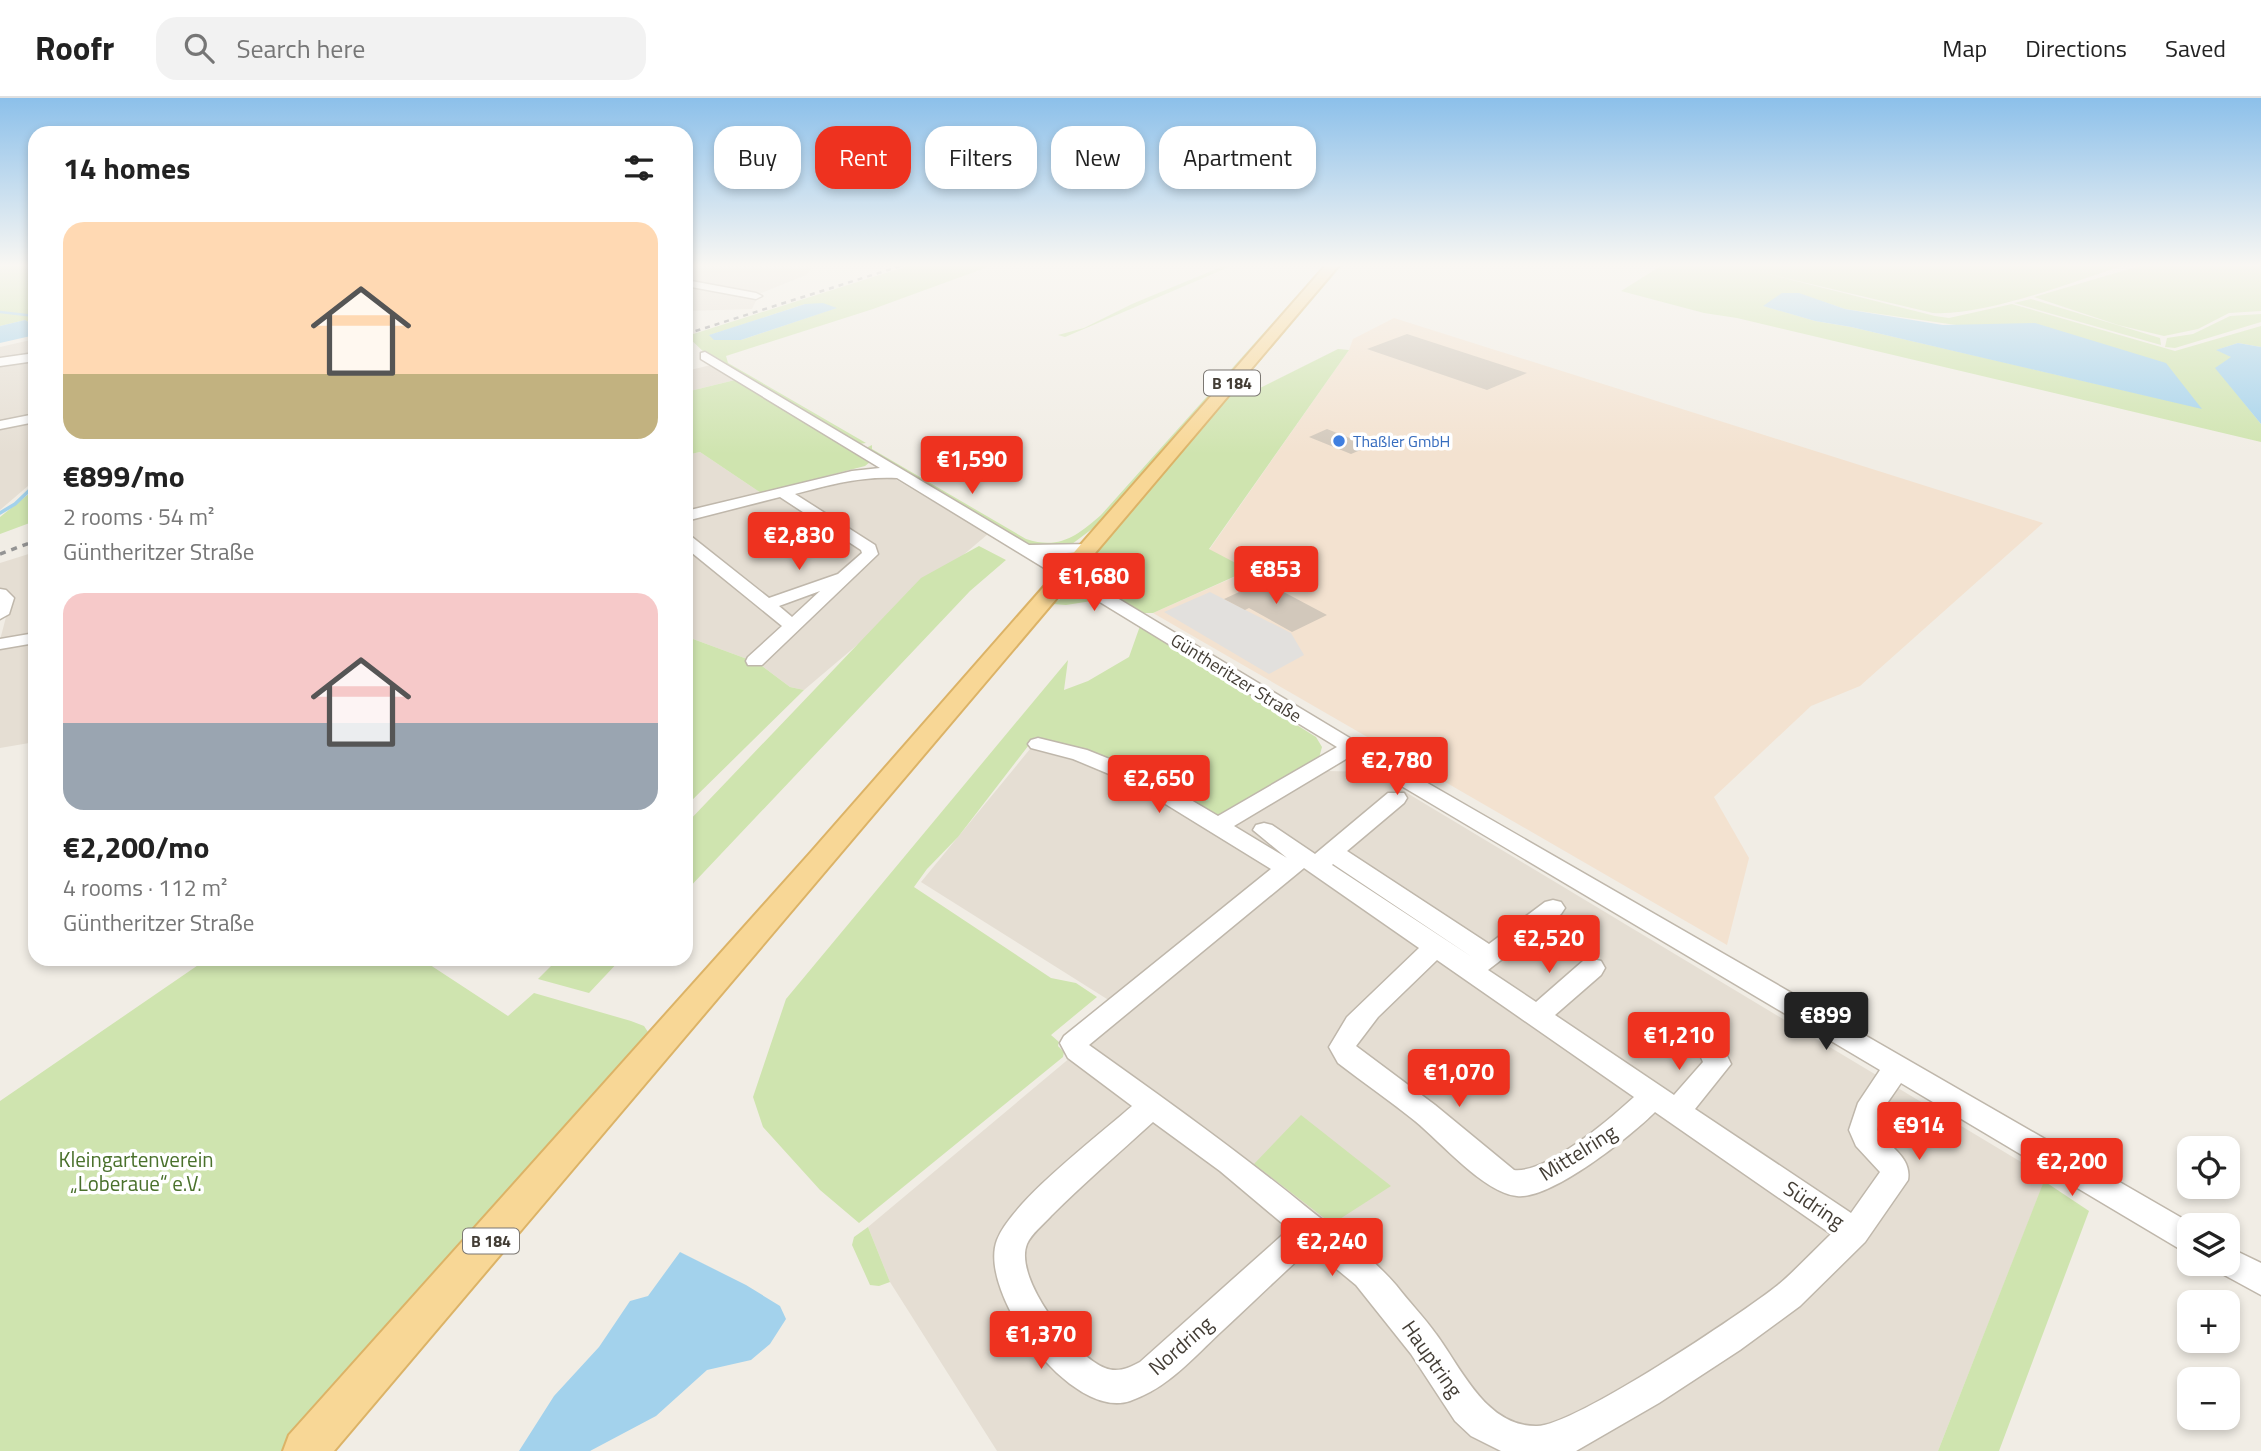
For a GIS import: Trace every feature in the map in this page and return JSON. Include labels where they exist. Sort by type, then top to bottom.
[{"type":"main road","name":"B 184","points":[[305,1451],[575,1145],[1279,327]]},
{"type":"street","name":"Güntheritzer Straße","points":[[705,356],[1351,747],[2177,1230]]},
{"type":"street","points":[[0,362],[28,358]]},
{"type":"street","points":[[0,411],[28,406]]},
{"type":"street","points":[[0,425],[28,419]]},
{"type":"street","points":[[693,514],[865,473],[898,474]]},
{"type":"street","points":[[755,661],[870,554],[869,548],[783,493]]},
{"type":"street","points":[[693,546],[793,626]]},
{"type":"street","points":[[1028,550],[1088,547]]},
{"type":"street","points":[[765,605],[846,576]]},
{"type":"street","points":[[0,594],[5,598],[0,614]]},
{"type":"street","points":[[0,644],[28,639]]},
{"type":"street","points":[[1038,744],[1111,765],[1140,779],[1218,826],[1310,861],[1396,798]]},
{"type":"street","points":[[1218,826],[1351,747]]},
{"type":"street","name":"Südring","points":[[1264,830],[1435,947],[1480,964]]},
{"type":"street","name":"Südring","points":[[1310,861],[1480,964],[1536,1016],[1854,1232],[1893,1180],[1895,1170],[1888,1158],[1863,1136],[1862,1128],[1877,1094],[1898,1067]]},
{"type":"street","name":"Hauptring","points":[[1310,861],[1073,1043],[1077,1051],[1230,1161],[1367,1275],[1423,1343],[1466,1409],[1496,1442],[1566,1445],[1739,1332],[1790,1295],[1854,1232]]},
{"type":"street","points":[[1480,964],[1553,908]]},
{"type":"street","name":"Mittelring","points":[[1435,947],[1367,1013],[1344,1039],[1342,1047],[1348,1056],[1425,1113],[1504,1180],[1516,1185],[1543,1177],[1616,1130],[1653,1096]]},
{"type":"street","points":[[1536,1016],[1592,968]]},
{"type":"street","points":[[1676,1112],[1717,1064],[1705,1036]]},
{"type":"street","name":"Nordring","points":[[1153,1105],[1030,1218],[1011,1242],[1009,1258],[1013,1278],[1027,1308],[1046,1336],[1070,1364],[1087,1378],[1116,1387],[1130,1385],[1152,1374],[1312,1227]]},
{"type":"street","points":[[2240,1268],[2261,1280]]},
{"type":"shaded area","points":[[1376,327],[1423,327],[2043,523],[1860,686],[1811,706],[1714,797],[1749,858],[1727,945],[1153,613],[1248,571],[1209,550],[1349,350],[1353,339]]},
{"type":"shaded area","points":[[28,341],[28,486],[0,510],[0,347]]},
{"type":"shaded area","points":[[711,365],[735,380],[693,390],[693,369]]},
{"type":"shaded area","points":[[700,452],[761,493],[693,508],[693,454]]},
{"type":"shaded area","points":[[875,476],[895,479],[988,534],[804,690],[790,687],[758,663],[693,639],[693,519]]},
{"type":"shaded area","points":[[28,554],[28,635],[0,640],[11,598],[9,592],[0,590],[0,563]]},
{"type":"shaded area","points":[[1210,592],[1291,633],[1304,655],[1269,674],[1164,612]]},
{"type":"shaded area","points":[[28,643],[28,743],[0,748],[0,648]]},
{"type":"shaded area","points":[[1030,749],[1087,764],[1220,820],[1327,771],[1372,772],[2046,1177],[1938,1451],[997,1451],[890,1282],[868,1227],[1126,1011],[921,882]]},
{"type":"green space","points":[[715,327],[734,327],[710,335],[741,340],[779,327],[816,327],[726,356],[728,363],[866,443],[859,444],[708,356],[693,342],[693,334]]},
{"type":"green space","points":[[1088,327],[1065,337],[1058,335]]},
{"type":"green space","points":[[1269,327],[1275,327],[1108,517],[1072,544],[1029,545],[864,449],[872,445],[872,449],[1026,539],[1058,542],[1075,535],[1101,515]]},
{"type":"green space","points":[[1286,327],[1289,327],[1239,386],[1258,389],[1338,349],[1349,350],[1209,549],[1249,570],[1153,613],[1142,613],[1088,580],[1083,573],[1088,561]]},
{"type":"green space","points":[[1776,327],[1852,327],[2201,408],[1962,327],[2092,327],[2175,351],[2261,327],[2261,347],[2238,343],[2217,350],[2232,357],[2216,368],[2261,424],[2261,442]]},
{"type":"green space","points":[[2098,327],[2124,327],[2160,338],[2161,345]]},
{"type":"green space","points":[[2127,327],[2202,327],[2198,329],[2164,336]]},
{"type":"green space","points":[[2207,327],[2244,327],[2175,348],[2165,347],[2167,338],[2193,334]]},
{"type":"green space","points":[[735,380],[870,462],[865,466],[761,493],[700,452],[693,454],[693,390]]},
{"type":"green space","points":[[28,495],[28,524],[0,534],[0,517]]},
{"type":"green space","points":[[979,546],[1006,560],[970,591],[693,884],[693,817],[921,578]]},
{"type":"green space","points":[[1083,593],[1105,601],[1293,720],[1284,717],[1316,737],[1322,747],[1319,758],[1217,817],[1146,775],[1087,749],[1035,737],[958,837],[927,869],[914,887],[1051,978],[1076,983],[1097,997],[1051,1035],[1059,1042],[1058,1046],[1064,1052],[1063,1057],[859,1223],[820,1190],[763,1127],[753,1097],[786,999],[1068,660],[1064,690],[1088,681],[1129,657],[1140,626],[1098,600],[1066,605],[1053,604],[1066,595]]},
{"type":"green space","points":[[693,639],[758,663],[790,687],[804,690],[693,799]]},
{"type":"green space","name":"Kleingartenverein „Loberaue“ e.V.","points":[[197,966],[432,966],[508,1016],[534,993],[631,1021],[644,1026],[650,1035],[287,1451],[0,1451],[0,1101]]},
{"type":"green space","points":[[551,966],[614,966],[589,993],[538,979]]},
{"type":"green space","points":[[1301,1115],[1391,1186],[1332,1224],[1254,1164]]},
{"type":"green space","points":[[2044,1181],[2089,1211],[1999,1451],[1938,1451]]},
{"type":"green space","points":[[868,1227],[890,1282],[879,1286],[870,1285],[852,1245],[854,1237]]},
{"type":"water","points":[[0,327],[28,327],[28,337],[0,343]]},
{"type":"water","points":[[733,327],[780,327],[741,340],[714,340],[709,335]]},
{"type":"water","points":[[1852,327],[2049,327],[2166,363],[2202,409]]},
{"type":"water","points":[[2238,343],[2261,347],[2261,424],[2215,368],[2231,357],[2216,350]]},
{"type":"water","points":[[680,1252],[746,1285],[780,1306],[786,1319],[770,1344],[751,1360],[707,1370],[656,1416],[590,1451],[519,1451],[554,1396],[599,1347],[630,1301],[648,1296]]},
{"type":"building","points":[[1407,334],[1527,373],[1487,390],[1367,349]]},
{"type":"building","name":"Thaßler GmbH","points":[[1327,429],[1370,446],[1351,454],[1309,437]]},
{"type":"building","points":[[1263,581],[1327,615],[1292,632],[1249,608],[1245,610],[1224,599]]},
{"type":"waterway","points":[[0,513],[28,492]]},
{"type":"railway","points":[[693,332],[708,327]]},
{"type":"railway","points":[[0,554],[28,544]]},
{"type":"place","name":"Thaßler GmbH","points":[[1339,441]]}]
